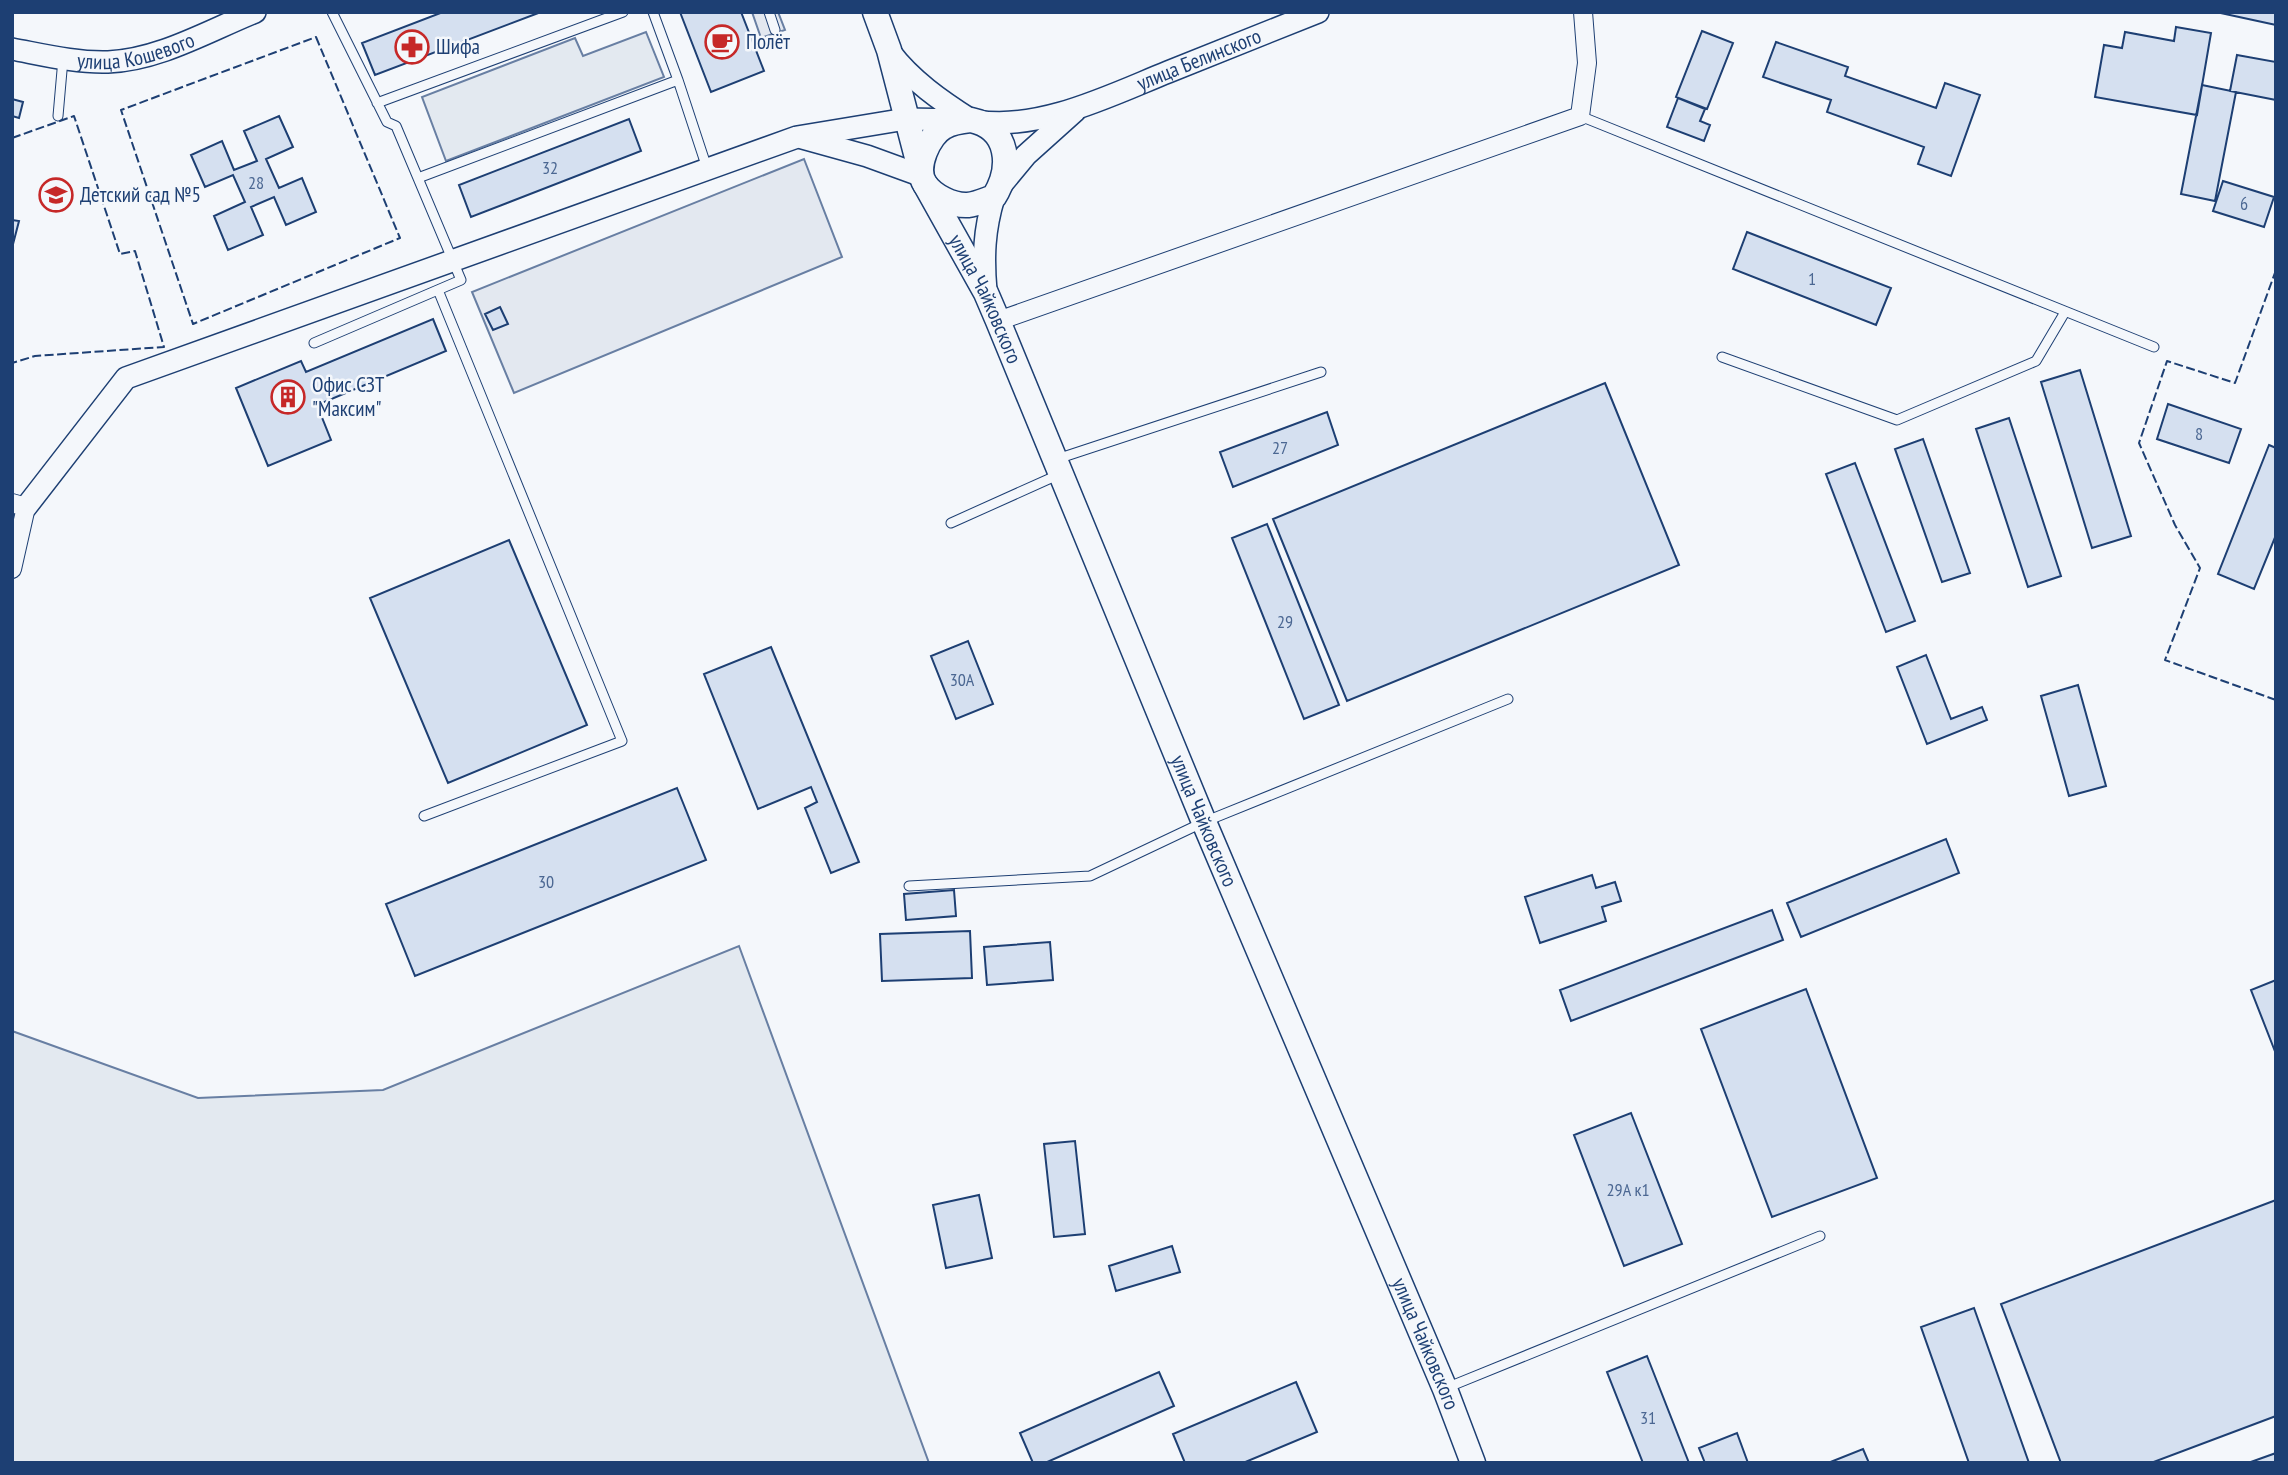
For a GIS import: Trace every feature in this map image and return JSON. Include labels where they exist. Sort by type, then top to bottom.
[{"type":"main road","name":"улица Чайковского","points":[[876,12],[924,180],[986,293],[998,321],[1203,822],[1445,1389],[1473,1463]]},
{"type":"main road","points":[[974,120],[995,134],[1003,145],[1006,159],[998,190],[966,205],[952,203],[940,197],[924,180],[926,147],[933,135],[944,127],[974,120]]},
{"type":"street","name":"улица Кошевого","points":[[12,49],[63,59],[108,62],[152,55],[254,12]]},
{"type":"street","name":"улица Белинского","points":[[1079,107],[1318,12]]},
{"type":"street","points":[[998,321],[1580,116],[1587,63],[1583,12]]},
{"type":"street","points":[[889,50],[903,69],[953,109],[974,120]]},
{"type":"street","points":[[12,569],[19,505],[126,378],[797,137],[906,118],[974,120],[992,124],[1020,122],[1079,107]]},
{"type":"street","points":[[986,293],[986,223],[998,190],[1026,155],[1079,107]]},
{"type":"street","points":[[797,137],[867,156],[924,180]]},
{"type":"lane","points":[[314,343],[461,280],[397,126],[387,122],[332,12]]},
{"type":"lane","points":[[377,103],[623,12]]},
{"type":"lane","points":[[653,12],[707,169]]},
{"type":"lane","points":[[769,12],[775,30]]},
{"type":"lane","points":[[58,116],[63,59]]},
{"type":"lane","points":[[418,178],[678,80]]},
{"type":"lane","points":[[1580,116],[2154,347]]},
{"type":"lane","points":[[424,816],[622,741],[438,290]]},
{"type":"lane","points":[[1722,358],[1897,420],[2036,361],[2064,312]]},
{"type":"lane","points":[[951,523],[1058,466],[1321,372]]},
{"type":"lane","points":[[909,886],[1090,876],[1203,822],[1508,699]]},
{"type":"lane","points":[[1445,1389],[1820,1236]]},
{"type":"shaded area","points":[[752,12],[778,12],[785,30],[761,38]]},
{"type":"shaded area","points":[[646,32],[664,77],[446,161],[422,97],[575,38],[583,56]]},
{"type":"shaded area","points":[[804,159],[842,257],[514,393],[472,292]]},
{"type":"shaded area","points":[[739,946],[929,1463],[12,1463],[12,1031],[198,1098],[383,1090]]},
{"type":"building","points":[[443,12],[541,12],[375,75],[362,43]]},
{"type":"building","name":"Полёт","points":[[680,12],[741,12],[764,71],[711,92]]},
{"type":"building","points":[[2216,12],[2276,12],[2276,25]]},
{"type":"building","points":[[2176,27],[2211,33],[2197,115],[2095,97],[2104,45],[2122,48],[2125,32],[2174,41]]},
{"type":"building","points":[[1702,31],[1733,43],[1707,109],[1676,97]]},
{"type":"building","points":[[1776,42],[1848,67],[1845,76],[1936,108],[1945,83],[1980,95],[1951,176],[1918,164],[1924,147],[1827,112],[1831,100],[1763,77]]},
{"type":"building","points":[[2237,55],[2276,62],[2276,100],[2230,91]]},
{"type":"building","points":[[2202,85],[2236,92],[2215,201],[2181,194]]},
{"type":"building","points":[[1678,98],[1705,109],[1700,121],[1710,125],[1704,141],[1667,127]]},
{"type":"building","points":[[12,99],[23,102],[19,118],[12,116]]},
{"type":"building","points":[[279,116],[293,147],[266,159],[279,188],[302,178],[316,212],[286,225],[274,197],[251,207],[263,235],[228,250],[214,216],[245,202],[233,175],[205,187],[191,155],[222,141],[234,170],[257,161],[244,131]]},
{"type":"building","points":[[629,119],[641,151],[471,217],[459,185]]},
{"type":"building","points":[[2223,181],[2274,197],[2264,227],[2213,211]]},
{"type":"building","points":[[12,220],[19,221],[12,248]]},
{"type":"building","points":[[1747,232],[1891,288],[1876,325],[1733,269]]},
{"type":"building","points":[[500,307],[508,324],[493,330],[485,314]]},
{"type":"building","name":"Офис СЗТ \"Максим\"","points":[[433,319],[446,351],[317,405],[331,440],[268,466],[236,388],[301,361],[306,372]]},
{"type":"building","points":[[2080,370],[2131,536],[2092,548],[2041,382]]},
{"type":"building","points":[[1605,383],[1679,565],[1347,701],[1273,519]]},
{"type":"building","points":[[2168,404],[2241,429],[2229,463],[2157,439]]},
{"type":"building","points":[[1327,412],[1338,445],[1233,487],[1220,452]]},
{"type":"building","points":[[2009,418],[2061,576],[2028,587],[1976,429]]},
{"type":"building","points":[[1923,439],[1970,573],[1942,582],[1895,449]]},
{"type":"building","points":[[2269,445],[2276,448],[2276,535],[2254,589],[2218,574]]},
{"type":"building","points":[[1855,463],[1915,621],[1886,632],[1826,474]]},
{"type":"building","points":[[1267,524],[1339,705],[1304,719],[1232,538]]},
{"type":"building","points":[[509,540],[587,725],[448,783],[370,598]]},
{"type":"building","points":[[968,641],[993,704],[956,719],[931,656]]},
{"type":"building","points":[[771,647],[859,862],[831,873],[805,808],[817,802],[811,787],[758,809],[704,674]]},
{"type":"building","points":[[1926,655],[1951,719],[1982,707],[1987,720],[1927,744],[1897,667]]},
{"type":"building","points":[[2078,685],[2106,786],[2069,796],[2041,696]]},
{"type":"building","points":[[677,788],[706,860],[415,976],[386,904]]},
{"type":"building","points":[[1946,839],[1959,873],[1801,937],[1787,903]]},
{"type":"building","points":[[1592,875],[1596,888],[1615,882],[1621,901],[1602,907],[1606,921],[1540,943],[1525,897]]},
{"type":"building","points":[[954,890],[956,916],[906,920],[904,894]]},
{"type":"building","points":[[1772,910],[1783,940],[1571,1021],[1560,990]]},
{"type":"building","points":[[970,931],[972,978],[882,981],[880,934]]},
{"type":"building","points":[[1050,942],[1053,980],[987,985],[984,947]]},
{"type":"building","points":[[2276,980],[2276,1054],[2251,990]]},
{"type":"building","points":[[1806,989],[1877,1178],[1772,1217],[1701,1029]]},
{"type":"building","points":[[1631,1113],[1682,1244],[1624,1266],[1574,1135]]},
{"type":"building","points":[[1075,1141],[1085,1234],[1054,1237],[1044,1144]]},
{"type":"building","points":[[979,1195],[992,1258],[946,1268],[933,1205]]},
{"type":"building","points":[[2276,1200],[2276,1416],[2151,1463],[2061,1463],[2001,1304]]},
{"type":"building","points":[[1172,1246],[1180,1272],[1116,1291],[1109,1266]]},
{"type":"building","points":[[1974,1308],[2029,1463],[1969,1463],[1921,1327]]},
{"type":"building","points":[[1647,1356],[1689,1463],[1643,1463],[1607,1372]]},
{"type":"building","points":[[1159,1372],[1174,1406],[1045,1463],[1033,1463],[1020,1433]]},
{"type":"building","points":[[1296,1382],[1317,1432],[1243,1463],[1185,1463],[1173,1434]]},
{"type":"building","points":[[1737,1433],[1748,1463],[1705,1463],[1699,1448]]},
{"type":"building","points":[[1863,1449],[1869,1463],[1828,1463]]},
{"type":"building","points":[[2276,1453],[2276,1463],[2248,1463]]},
{"type":"fence","points":[[316,37],[400,238],[193,324],[121,110],[316,37]]},
{"type":"fence","points":[[12,138],[74,116],[120,254],[135,251],[164,347],[35,356],[12,363]]},
{"type":"fence","points":[[2276,270],[2235,383],[2167,361],[2139,443],[2175,525],[2200,568],[2165,660],[2276,700]]},
{"type":"place","name":"Полёт","points":[[722,42]]},
{"type":"place","name":"Шифа","points":[[412,47]]},
{"type":"place","name":"Детский сад №5","points":[[56,195]]},
{"type":"place","name":"Офис СЗТ \"Максим\"","points":[[288,397]]}]
